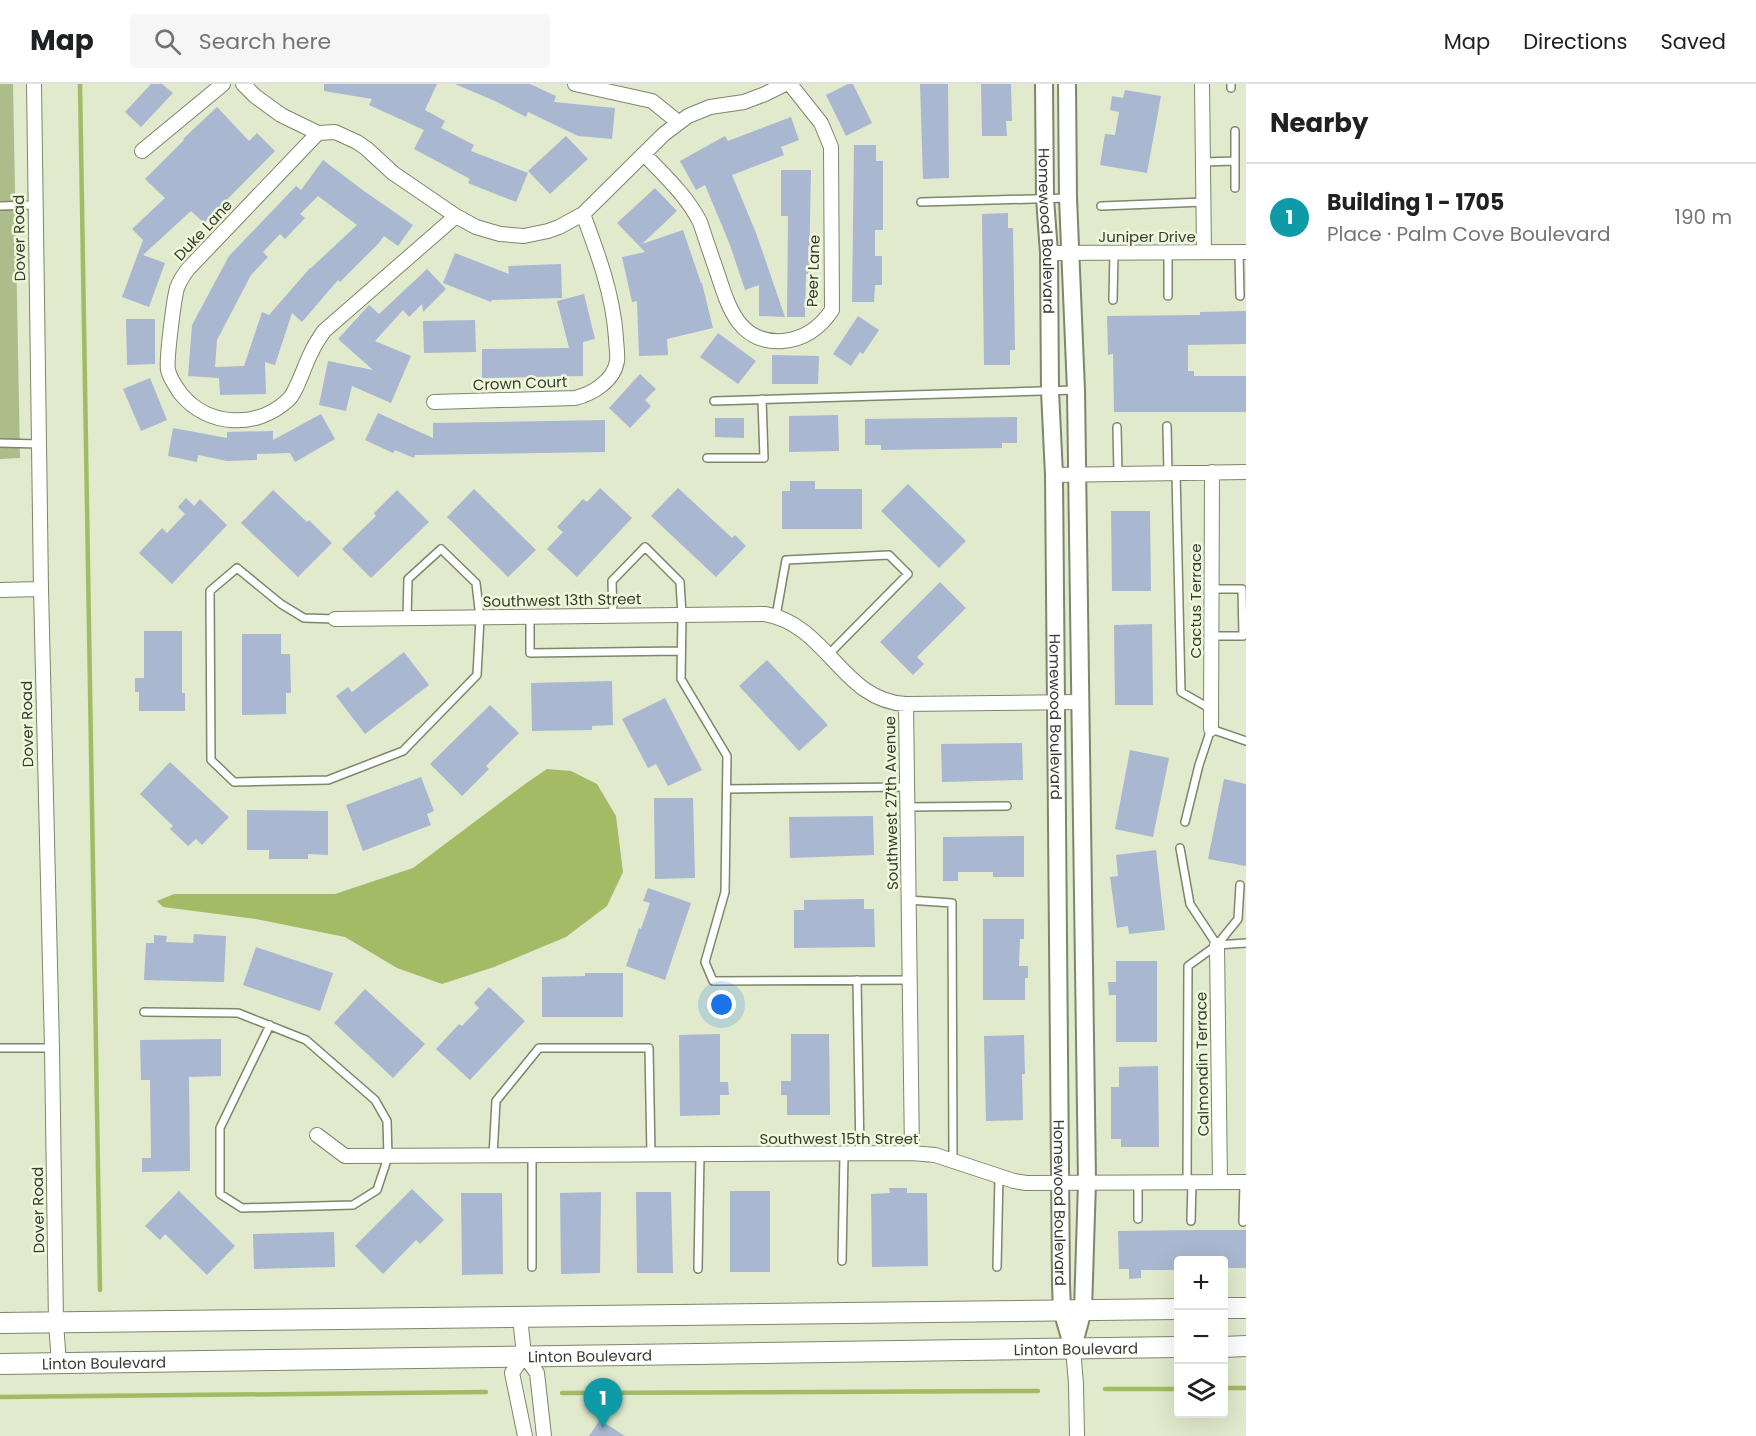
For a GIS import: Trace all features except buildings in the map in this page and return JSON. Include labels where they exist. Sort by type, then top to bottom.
[{"type":"main road","points":[[1228,1308],[1246,1308]]},
{"type":"main road","points":[[0,1323],[1174,1309]]},
{"type":"main road","points":[[1228,1347],[1246,1346]]},
{"type":"main road","name":"Linton Boulevard","points":[[0,1364],[1174,1347]]},
{"type":"street","name":"Dover Road","points":[[34,84],[41,589],[56,1323],[59,1363]]},
{"type":"street","points":[[142,151],[223,84]]},
{"type":"street","points":[[243,84],[272,109],[318,133],[335,132],[357,142],[393,173],[476,227],[500,234],[524,236],[560,227],[583,213],[644,153],[678,122],[688,116],[710,107],[744,102],[784,84]]},
{"type":"street","points":[[575,84],[652,101],[678,122]]},
{"type":"street","name":"Peer Lane","points":[[644,153],[695,211],[728,306],[740,324],[758,337],[768,340],[789,340],[810,333],[826,319],[832,310],[831,147],[821,123],[790,84]]},
{"type":"street","name":"Homewood Boulevard","points":[[1044,84],[1045,198],[1049,254],[1050,391],[1054,475],[1062,1310],[1073,1348],[1077,1436]]},
{"type":"street","name":"Homewood Boulevard","points":[[1067,84],[1068,198],[1076,390],[1087,1182],[1083,1310],[1073,1348]]},
{"type":"street","points":[[1202,84],[1204,252]]},
{"type":"street","name":"Duke Lane","points":[[318,133],[181,278],[174,302],[168,369],[178,390],[195,407],[217,418],[241,421],[276,410],[290,398],[312,350],[324,331],[456,216]]},
{"type":"street","name":"Crown Court","points":[[434,402],[575,398],[595,391],[608,378],[617,362],[615,324],[604,272],[583,213]]},
{"type":"street","name":"Juniper Drive","points":[[1049,254],[1242,252]]},
{"type":"street","name":"Cactus Terrace","points":[[1211,729],[1212,472]]},
{"type":"street","points":[[1054,475],[1246,472]]},
{"type":"street","points":[[0,590],[41,589]]},
{"type":"street","name":"Southwest 13th Street","points":[[335,620],[765,614],[782,618]]},
{"type":"street","name":"Southwest 27th Avenue","points":[[782,618],[807,633],[863,690],[895,704],[906,704],[912,1153]]},
{"type":"street","points":[[906,704],[1081,702]]},
{"type":"street","name":"Calmondin Terrace","points":[[1217,945],[1220,1182]]},
{"type":"street","name":"Southwest 15th Street","points":[[318,1136],[345,1156],[912,1153],[935,1155],[1026,1183],[1245,1182]]},
{"type":"street","points":[[520,1317],[524,1355],[537,1373],[544,1436]]},
{"type":"street","points":[[523,1434],[512,1373],[524,1355]]},
{"type":"lane","points":[[1235,131],[1235,188]]},
{"type":"lane","points":[[1203,162],[1235,161]]},
{"type":"lane","points":[[921,202],[1068,198]]},
{"type":"lane","points":[[1101,206],[1204,202]]},
{"type":"lane","points":[[0,206],[35,205]]},
{"type":"lane","points":[[1240,296],[1242,252]]},
{"type":"lane","points":[[1113,300],[1114,253]]},
{"type":"lane","points":[[1168,253],[1168,296]]},
{"type":"lane","points":[[714,401],[1076,390]]},
{"type":"lane","points":[[707,458],[764,458],[762,399]]},
{"type":"lane","points":[[1167,426],[1172,473],[1181,692],[1211,709]]},
{"type":"lane","points":[[1117,427],[1118,474]]},
{"type":"lane","points":[[0,443],[39,444]]},
{"type":"lane","points":[[613,616],[612,581],[645,547],[680,582],[681,679],[727,756],[725,892],[705,962],[713,981],[909,980]]},
{"type":"lane","points":[[335,620],[304,618],[281,604],[237,568],[210,591],[211,760],[234,782],[328,780],[403,751],[477,675],[480,618],[476,583],[441,549],[408,579],[407,619]]},
{"type":"lane","points":[[782,618],[786,560],[889,555],[908,574],[828,655]]},
{"type":"lane","points":[[1211,589],[1242,589],[1243,636],[1211,636]]},
{"type":"lane","points":[[530,617],[530,653],[681,651]]},
{"type":"lane","points":[[1185,822],[1211,729],[1246,741]]},
{"type":"lane","points":[[727,789],[907,787]]},
{"type":"lane","points":[[907,807],[1007,806]]},
{"type":"lane","points":[[1180,848],[1190,904],[1217,945]]},
{"type":"lane","points":[[1191,1221],[1188,966],[1217,945],[1238,919],[1240,885]]},
{"type":"lane","points":[[908,900],[952,903],[953,1161]]},
{"type":"lane","points":[[1217,945],[1246,943]]},
{"type":"lane","points":[[857,980],[860,1153]]},
{"type":"lane","points":[[144,1012],[238,1013],[270,1025],[306,1040],[375,1100],[387,1121],[388,1157],[377,1190],[353,1204],[242,1208],[220,1194],[220,1128],[270,1025]]},
{"type":"lane","points":[[0,1048],[52,1048]]},
{"type":"lane","points":[[493,1156],[496,1101],[539,1048],[649,1048],[651,1155]]},
{"type":"lane","points":[[842,1261],[844,1154]]},
{"type":"lane","points":[[698,1269],[700,1155]]},
{"type":"lane","points":[[532,1156],[532,1267]]},
{"type":"lane","points":[[997,1267],[999,1176]]},
{"type":"lane","points":[[1138,1182],[1138,1219]]},
{"type":"lane","points":[[1243,1222],[1245,1182]]},
{"type":"shaded area","points":[[0,84],[13,84],[20,458],[0,459]]},
{"type":"shaded area","points":[[547,769],[571,771],[597,784],[616,816],[623,872],[607,906],[566,937],[494,967],[442,984],[397,968],[345,937],[256,919],[163,907],[157,901],[174,894],[335,894],[413,868]]},
{"type":"waterway","points":[[80,84],[100,1290]]},
{"type":"waterway","points":[[1228,1388],[1246,1388]]},
{"type":"waterway","points":[[1105,1389],[1174,1389]]},
{"type":"waterway","points":[[562,1393],[1038,1391]]},
{"type":"waterway","points":[[0,1397],[486,1392]]},
{"type":"place","name":"Building 1 - 1705","points":[[603,1428]]}]
